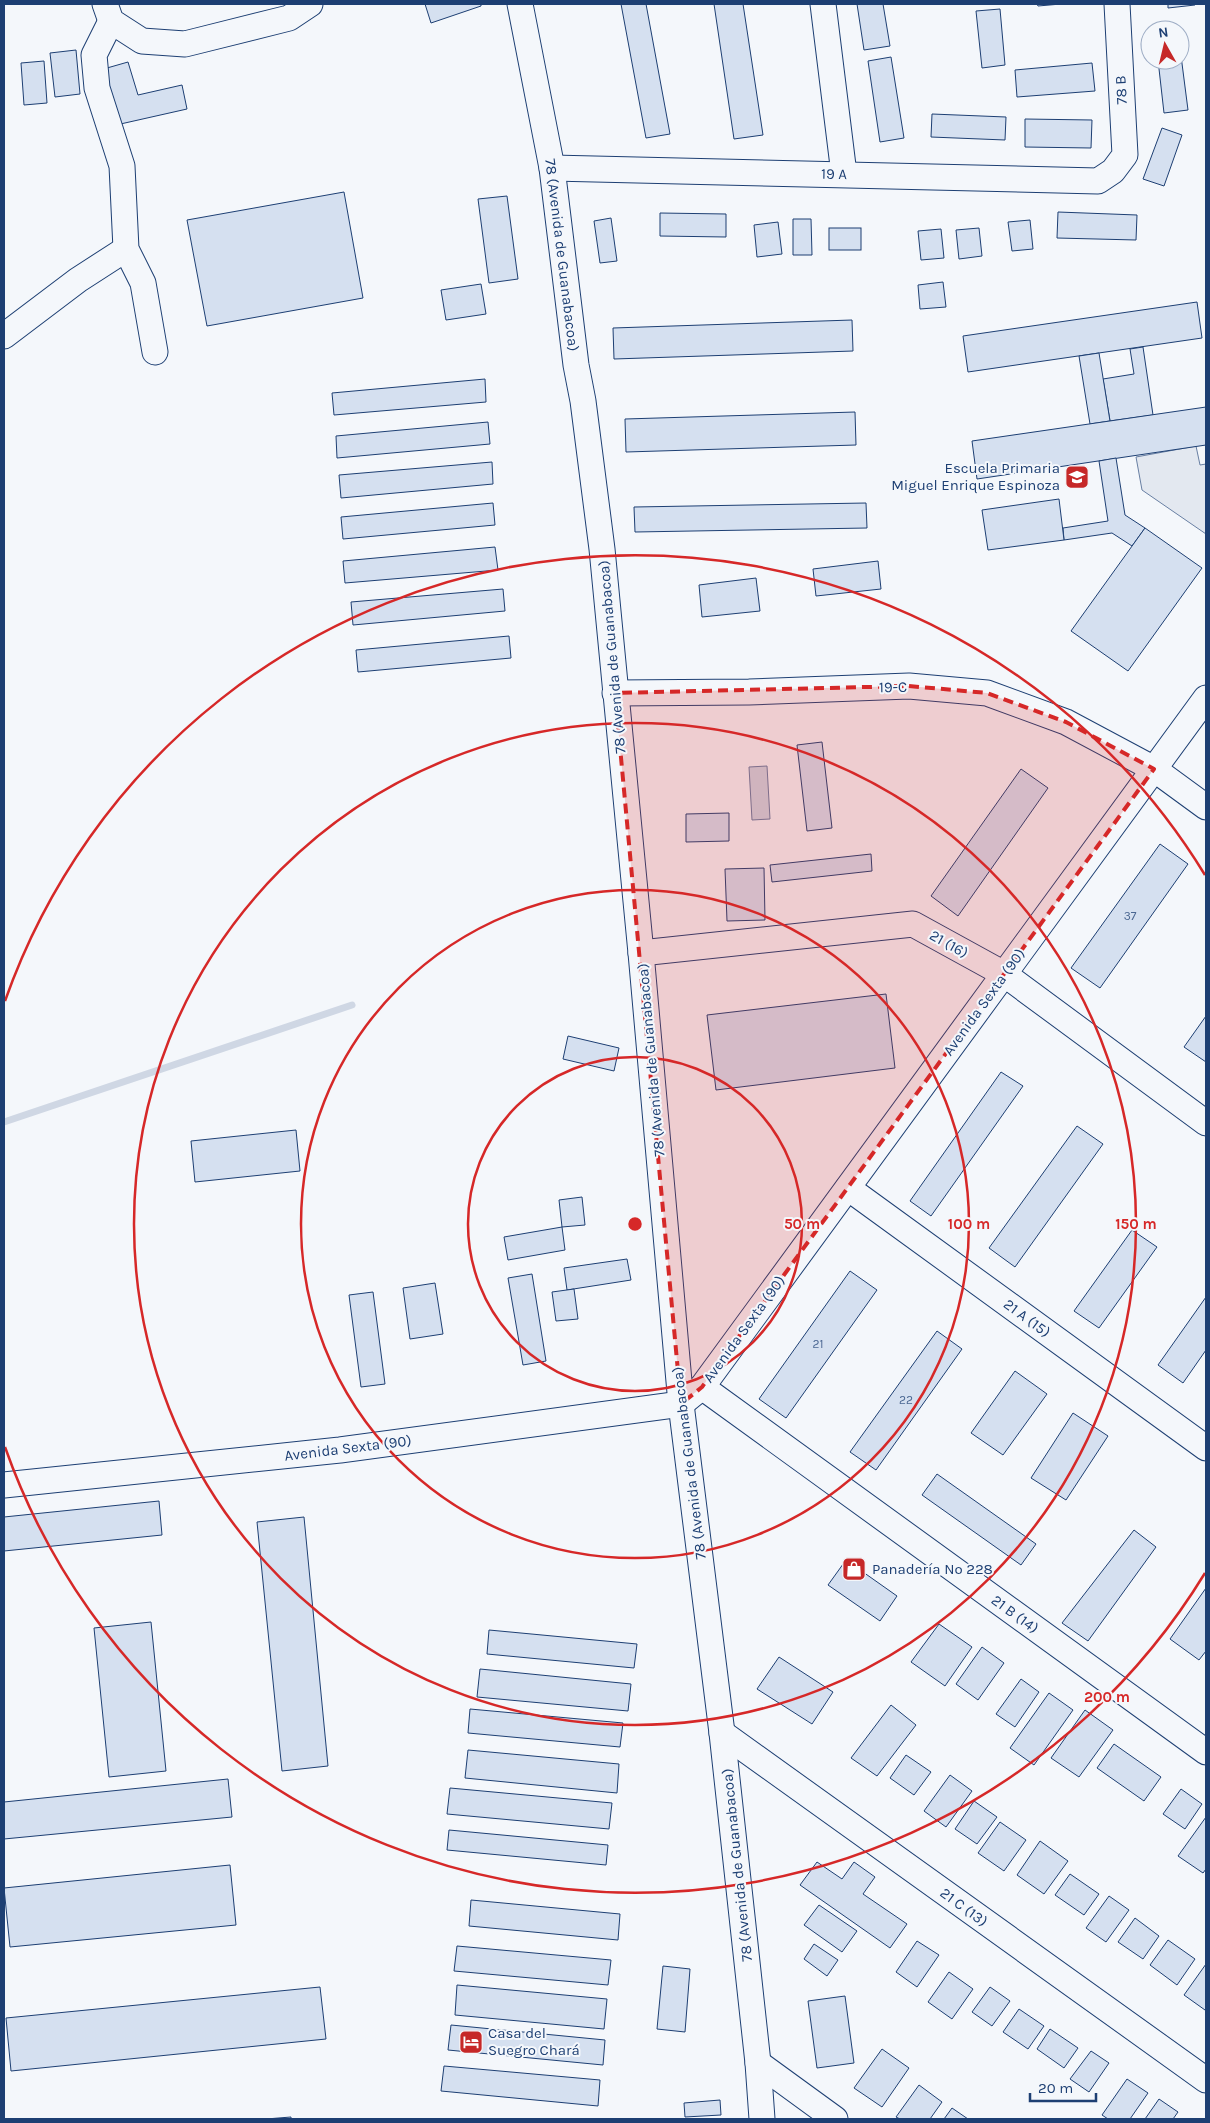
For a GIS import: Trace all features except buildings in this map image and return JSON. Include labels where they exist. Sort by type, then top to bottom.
[{"type":"street","points":[[155,352],[144,283],[126,249],[122,166],[97,88],[94,55],[108,12],[142,41],[184,44],[289,18],[310,4]]},
{"type":"street","name":"78 (Avenida de Guanabacoa)","points":[[520,4],[552,168],[576,365],[583,401],[602,549],[641,953],[681,1404],[722,1733],[758,2063],[762,2119]]},
{"type":"street","points":[[823,4],[844,174]]},
{"type":"street","name":"78 B","points":[[1113,171],[1125,155],[1117,4]]},
{"type":"street","name":"19 A","points":[[552,168],[1098,181],[1113,171]]},
{"type":"street","points":[[4,336],[78,280],[126,249]]},
{"type":"street","name":"19-C","points":[[615,693],[748,692],[909,686],[988,693],[1066,722],[1154,769],[1206,807]]},
{"type":"street","name":"Avenida Sexta (90)","points":[[4,1486],[340,1450],[681,1404],[702,1387],[1206,698]]},
{"type":"street","name":"21 (16)","points":[[641,953],[913,924],[1004,974],[1206,1123]]},
{"type":"street","name":"21 A (15)","points":[[848,1188],[1206,1448]]},
{"type":"street","name":"21 B (14)","points":[[702,1387],[1206,1752]]},
{"type":"street","name":"21 C (13)","points":[[722,1733],[1206,2080]]},
{"type":"street","points":[[758,2063],[835,2119]]},
{"type":"highlighted area","points":[[909,686],[987,693],[1066,722],[1154,769],[702,1387],[681,1404],[615,693]]},
{"type":"shaded area","points":[[1196,446],[1200,465],[1206,464],[1206,534],[1142,490],[1136,457]]},
{"type":"shaded area","points":[[767,766],[770,819],[752,820],[749,767]]},
{"type":"waterway","points":[[4,1122],[352,1005]]},
{"type":"place","name":"Escuela Primaria Miguel Enrique Espinoza","points":[[1077,477]]},
{"type":"place","name":"Panadería No 228","points":[[854,1569]]},
{"type":"place","name":"Casa del Suegro Chará","points":[[471,2042]]}]
